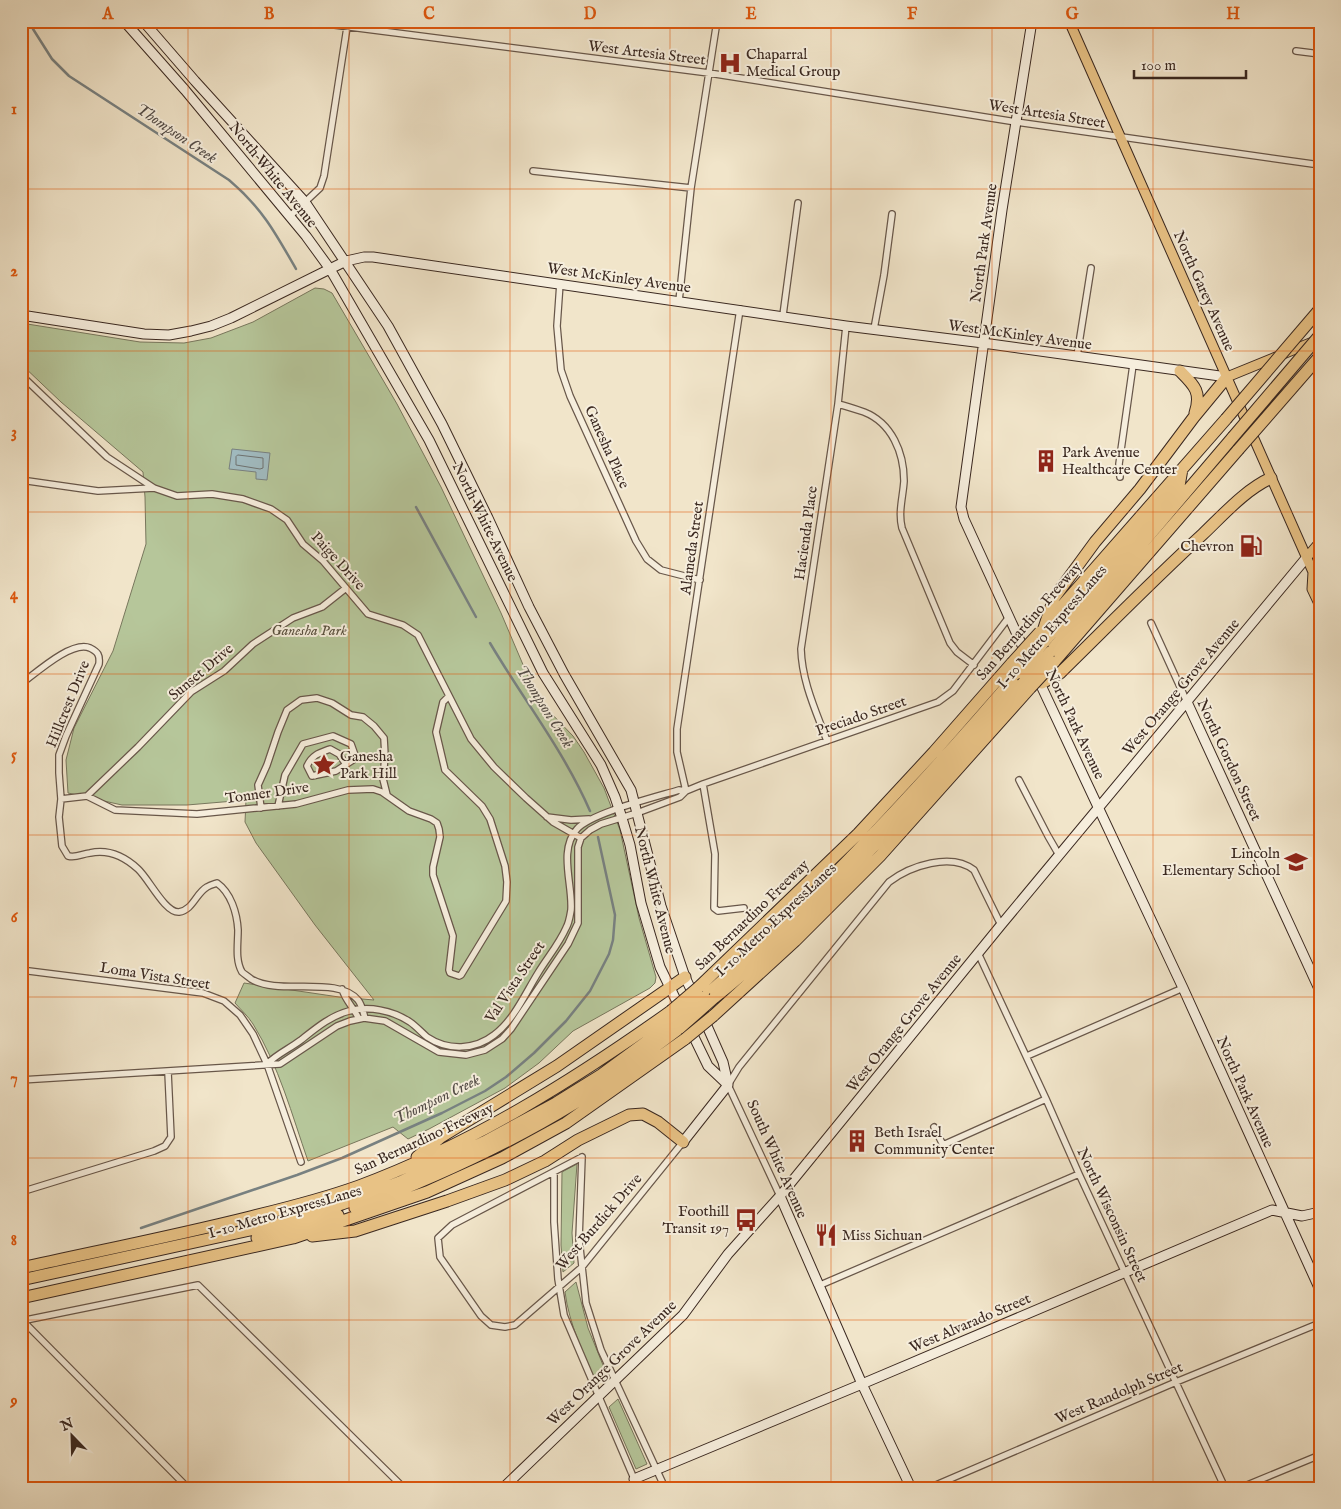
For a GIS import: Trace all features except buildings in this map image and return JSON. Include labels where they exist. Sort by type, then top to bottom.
[{"type":"highway","name":"I-10 Metro ExpressLanes","points":[[1046,643],[1179,486],[1182,469],[1320,309]]},
{"type":"highway","name":"I-10 Metro ExpressLanes","points":[[1046,643],[1233,437],[1320,337]]},
{"type":"highway","name":"San Bernardino Freeway","points":[[21,1298],[293,1238],[427,1192],[502,1158],[566,1123],[678,1025],[934,752],[1022,680],[1046,643],[1238,450],[1320,356]]},
{"type":"highway","points":[[1180,371],[1194,387],[1198,397],[1199,402],[1194,417]]},
{"type":"highway","points":[[1046,643],[1054,598],[1227,377]]},
{"type":"highway","points":[[1022,680],[1060,673],[1183,552],[1246,494],[1261,482],[1271,478]]},
{"type":"highway","name":"San Bernardino Freeway","points":[[21,1268],[214,1226],[312,1202],[360,1185],[490,1127],[606,1058],[678,1025],[713,1016],[795,941],[880,856],[1022,680],[1046,643]]},
{"type":"highway","name":"I-10 Metro ExpressLanes","points":[[21,1290],[259,1238],[342,1213],[416,1185],[488,1152],[576,1102],[612,1078],[678,1025],[706,994],[741,976],[775,945],[929,789],[1022,680]]},
{"type":"highway","points":[[406,1166],[441,1137],[557,1066],[685,977]]},
{"type":"highway","name":"I-10 Metro ExpressLanes","points":[[21,1280],[286,1222],[342,1204],[400,1182],[484,1142],[556,1103],[678,1025]]},
{"type":"highway","points":[[293,1238],[354,1231],[462,1196],[505,1180],[545,1161],[578,1140],[629,1115],[643,1114],[658,1122],[683,1142]]},
{"type":"main road","name":"North Garey Avenue","points":[[1069,21],[1271,478],[1316,575],[1312,588],[1320,606]]},
{"type":"main road","points":[[1227,377],[1320,337]]},
{"type":"main road","points":[[1307,557],[1320,542]]},
{"type":"street","name":"North White Avenue","points":[[124,21],[185,90],[290,216],[330,269],[430,442],[543,673],[601,765],[630,845],[641,903],[660,967],[708,1066],[728,1085]]},
{"type":"street","name":"North White Avenue","points":[[143,21],[195,81],[306,202],[388,326],[442,424],[529,607],[564,674],[631,790],[661,906],[685,977]]},
{"type":"street","name":"West Artesia Street","points":[[303,21],[347,24],[709,73],[1120,138],[1320,165]]},
{"type":"street","points":[[679,300],[691,188],[717,21]]},
{"type":"street","name":"North Park Avenue","points":[[1032,21],[983,343],[961,507],[964,519],[1183,988],[1320,1290]]},
{"type":"street","points":[[290,216],[320,188],[324,176],[347,24]]},
{"type":"street","points":[[1296,51],[1320,54]]},
{"type":"street","points":[[533,171],[691,188]]},
{"type":"street","points":[[783,316],[798,204]]},
{"type":"street","points":[[874,329],[884,275],[892,214]]},
{"type":"street","name":"West McKinley Avenue","points":[[21,315],[144,334],[169,335],[211,326],[346,261],[373,257],[679,300],[846,326],[1227,377]]},
{"type":"street","points":[[1077,356],[1092,268]]},
{"type":"street","name":"Ganesha Place","points":[[560,283],[557,326],[561,370],[570,396],[636,541],[647,559],[661,570],[700,580]]},
{"type":"street","name":"Alameda Street","points":[[686,791],[676,752],[677,729],[740,309]]},
{"type":"street","name":"Hacienda Place","points":[[827,741],[806,683],[801,649],[838,404],[846,326]]},
{"type":"street","points":[[1120,477],[1119,464],[1134,365]]},
{"type":"street","name":"Paige Drive","points":[[21,375],[108,458],[154,488],[177,496],[212,494],[243,499],[271,509],[287,520],[303,544],[323,561],[368,614],[403,625],[418,635],[471,739],[494,767],[547,817],[581,838]]},
{"type":"street","points":[[838,404],[872,416],[889,430],[895,441],[903,465],[904,482],[900,518],[902,528],[950,643],[956,652],[974,665]]},
{"type":"street","points":[[21,480],[98,491],[154,488]]},
{"type":"street","name":"West Orange Grove Avenue","points":[[503,1488],[683,1315],[728,1254],[780,1196],[1001,925],[1307,557]]},
{"type":"street","name":"Sunset Drive","points":[[87,796],[191,692],[224,671],[253,644],[292,618],[322,607],[346,588]]},
{"type":"street","name":"Preciado Street","points":[[620,814],[680,796],[686,791],[703,784],[938,702],[952,691],[974,665],[1009,617]]},
{"type":"street","name":"North Gordon Street","points":[[1151,623],[1316,974],[1320,991]]},
{"type":"street","name":"Hillcrest Drive","points":[[21,684],[77,646],[87,646],[96,651],[100,657],[99,664],[66,736],[60,755],[61,799],[59,817],[62,846],[68,856],[76,858],[98,851],[112,853],[126,859],[146,878],[166,906],[174,911],[181,912],[188,908],[207,886],[217,883],[226,889],[235,913],[238,929],[238,961],[243,973],[254,980],[266,984],[342,989]]},
{"type":"street","name":"Tonner Drive","points":[[87,796],[115,810],[197,814],[296,804],[348,790],[382,792],[409,811],[437,823],[440,837],[433,866],[433,875],[453,936],[449,970],[450,973],[459,976],[506,901],[507,882],[505,866],[490,819],[482,806],[445,770],[436,732],[443,702],[449,696]]},
{"type":"street","points":[[261,808],[258,785],[287,710],[301,700],[317,698],[332,702],[351,715],[363,717],[384,738],[383,779],[387,795]]},
{"type":"street","points":[[278,806],[285,775],[304,744],[333,736],[351,744],[356,758],[345,763],[336,771],[312,776],[307,766],[310,759],[316,754],[330,749],[339,754],[345,763]]},
{"type":"street","points":[[1019,780],[1059,855]]},
{"type":"street","points":[[703,784],[715,854],[714,908],[718,911],[744,908]]},
{"type":"street","points":[[61,799],[87,796]]},
{"type":"street","points":[[547,817],[571,820],[592,819],[620,814]]},
{"type":"street","points":[[581,838],[590,830],[620,814]]},
{"type":"street","points":[[573,834],[578,827],[592,819]]},
{"type":"street","name":"Val Vista Street","points":[[267,1064],[275,1056],[296,1044],[329,1019],[355,1010],[379,1009],[389,1012],[410,1022],[438,1043],[455,1048],[469,1046],[486,1040],[501,1029],[567,927],[571,910],[571,896],[567,861],[573,834]]},
{"type":"street","name":"Val Vista Street","points":[[21,1080],[280,1064],[337,1026],[362,1019],[386,1021],[439,1052],[466,1055],[479,1052],[502,1039],[511,1029],[568,944],[578,923],[577,864],[578,847],[581,838]]},
{"type":"street","points":[[728,1085],[739,1067],[889,882],[899,875],[929,864],[958,862],[966,864],[974,870],[1001,925]]},
{"type":"street","name":"North Wisconsin Street","points":[[978,953],[1225,1488]]},
{"type":"street","name":"Loma Vista Street","points":[[21,970],[205,993],[224,1001],[240,1015],[253,1034],[267,1064],[301,1162]]},
{"type":"street","name":"South White Avenue","points":[[685,977],[723,1062],[728,1085],[780,1196],[862,1384],[911,1488]]},
{"type":"street","points":[[1027,1056],[1183,988]]},
{"type":"street","points":[[342,989],[357,1000],[362,1009],[362,1019]]},
{"type":"street","points":[[342,989],[344,996],[362,1019]]},
{"type":"street","points":[[386,1021],[389,1012]]},
{"type":"street","points":[[21,1192],[165,1146],[171,1137],[168,1072]]},
{"type":"street","name":"West Burdick Drive","points":[[582,1267],[579,1239],[582,1157],[452,1225],[438,1238],[440,1257],[481,1316],[491,1324],[505,1327],[515,1325],[582,1267],[728,1085]]},
{"type":"street","points":[[934,1127],[943,1146],[1046,1099]]},
{"type":"street","points":[[554,1172],[554,1222],[558,1288],[564,1315],[638,1488]]},
{"type":"street","points":[[818,1286],[1079,1174]]},
{"type":"street","name":"West Alvarado Street","points":[[634,1479],[1272,1210],[1302,1216],[1320,1212]]},
{"type":"street","points":[[582,1267],[586,1303],[601,1350],[664,1488]]},
{"type":"street","points":[[22,1321],[198,1285],[404,1488]]},
{"type":"street","points":[[22,1321],[188,1488]]},
{"type":"street","name":"West Randolph Street","points":[[929,1488],[1176,1382],[1320,1323]]},
{"type":"street","points":[[1240,1488],[1320,1455]]},
{"type":"green space","name":"Ganesha Park","points":[[315,288],[324,289],[332,293],[397,404],[441,487],[501,613],[527,674],[548,710],[573,736],[584,752],[604,788],[620,830],[639,918],[656,977],[655,983],[650,988],[573,1031],[539,1063],[505,1088],[429,1129],[408,1139],[393,1127],[308,1161],[270,1057],[253,1024],[235,1003],[244,983],[339,997],[374,1000],[315,925],[256,843],[245,822],[246,800],[187,805],[122,805],[68,793],[66,760],[74,728],[113,651],[146,544],[143,472],[61,402],[21,364],[21,323],[140,342],[184,343],[211,338],[253,322]]},
{"type":"green space","points":[[577,1164],[572,1233],[574,1263],[563,1272],[561,1245],[562,1172]]},
{"type":"green space","points":[[576,1282],[588,1328],[607,1375],[597,1385],[578,1339],[567,1304],[565,1292]]},
{"type":"green space","points":[[618,1399],[647,1464],[636,1469],[609,1407]]},
{"type":"water","points":[[232,449],[270,453],[267,480],[256,479],[256,472],[229,469]]},
{"type":"waterway","name":"Thompson Creek","points":[[33,29],[52,59],[69,76],[229,180],[240,190],[267,221],[296,269]]},
{"type":"waterway","name":"Thompson Creek","points":[[416,507],[476,617]]},
{"type":"waterway","name":"Thompson Creek","points":[[490,643],[556,746],[590,811]]},
{"type":"waterway","name":"Thompson Creek","points":[[141,1228],[342,1158],[442,1113],[485,1091],[506,1077],[534,1053],[566,1021],[590,991],[609,954],[613,940],[615,915],[598,837]]},
{"type":"place","name":"Chaparral Medical Group","points":[[730,63]]},
{"type":"place","name":"Park Avenue Healthcare Center","points":[[1046,461]]},
{"type":"place","name":"Chevron","points":[[1251,546]]},
{"type":"place","name":"Ganesha Park Hill","points":[[324,765]]},
{"type":"place","name":"Lincoln Elementary School","points":[[1296,862]]},
{"type":"place","name":"Beth Israel Community Center","points":[[857,1141]]},
{"type":"place","name":"Foothill Transit 197","points":[[746,1220]]},
{"type":"place","name":"Miss Sichuan","points":[[826,1235]]}]
